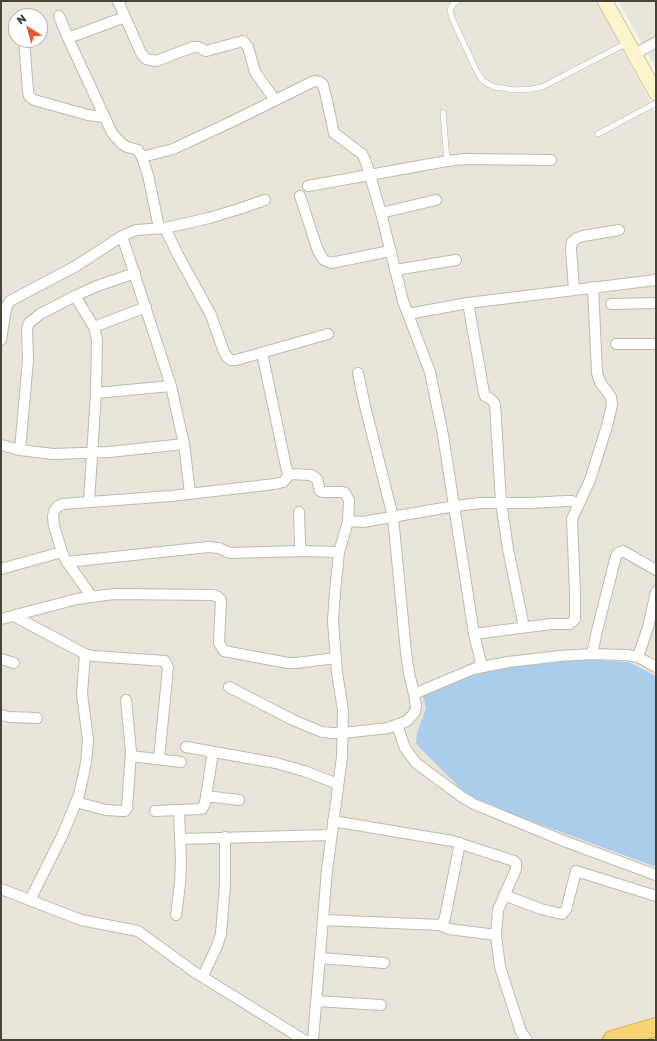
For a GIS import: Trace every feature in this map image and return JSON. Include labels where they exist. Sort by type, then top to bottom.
[{"type":"highway","points":[[612,1040],[656,1027]]},
{"type":"highway","points":[[648,1040],[656,1038]]},
{"type":"street","points":[[118,1],[141,53],[146,59],[156,61],[193,47],[198,47],[206,52],[244,41],[248,47],[255,72],[275,100]]},
{"type":"street","points":[[604,1],[632,48],[656,93]]},
{"type":"street","points":[[59,16],[104,117],[116,139],[127,147],[138,150],[142,157],[162,228],[211,315],[226,357],[231,360],[236,360],[328,334]]},
{"type":"street","points":[[68,38],[125,17]]},
{"type":"street","points":[[632,48],[656,42]]},
{"type":"street","points":[[25,48],[29,96],[34,100],[88,115],[104,117]]},
{"type":"street","points":[[142,157],[173,149],[314,81],[320,82],[326,92],[334,133],[362,154],[370,174],[408,314],[430,372],[455,506],[474,634],[482,667]]},
{"type":"street","points":[[308,186],[370,174],[465,159],[551,160]]},
{"type":"street","points":[[300,196],[317,248],[324,260],[331,263],[390,251]]},
{"type":"street","points":[[1,340],[6,308],[10,301],[76,266],[122,236],[136,230],[162,228],[209,218],[265,200]]},
{"type":"street","points":[[381,212],[436,200]]},
{"type":"street","points":[[574,289],[570,249],[572,242],[584,236],[619,230]]},
{"type":"street","points":[[122,236],[146,307],[170,386],[184,444],[190,493]]},
{"type":"street","points":[[395,270],[456,260]]},
{"type":"street","points":[[20,450],[28,360],[27,328],[29,323],[40,314],[75,296],[97,286],[135,273]]},
{"type":"street","points":[[408,314],[468,303],[656,280]]},
{"type":"street","points":[[474,634],[551,624],[570,624],[575,619],[571,527],[573,514],[590,480],[612,405],[611,397],[600,382],[597,373],[593,287]]},
{"type":"street","points":[[75,296],[94,327],[98,348],[89,502]]},
{"type":"street","points":[[468,303],[484,393],[485,396],[491,399],[495,404],[501,502],[508,549],[524,628]]},
{"type":"street","points":[[611,304],[656,303]]},
{"type":"street","points":[[94,327],[146,307]]},
{"type":"street","points":[[616,344],[656,344]]},
{"type":"street","points":[[262,353],[285,467],[290,474],[314,477],[317,479],[320,491],[342,492],[345,493],[349,500],[348,521],[339,552],[334,621],[335,658],[343,710],[342,757],[331,835],[313,1040]]},
{"type":"street","points":[[229,687],[293,720],[322,732],[343,733],[388,728],[407,721],[415,712],[416,706],[406,652],[393,517],[358,373]]},
{"type":"street","points":[[96,393],[170,386]]},
{"type":"street","points":[[1,445],[20,450],[53,454],[93,453],[184,444]]},
{"type":"street","points":[[92,597],[67,562],[62,552],[54,526],[54,511],[58,506],[63,504],[275,484],[283,482],[290,474]]},
{"type":"street","points":[[348,521],[363,522],[481,503],[566,501],[578,504]]},
{"type":"street","points":[[299,512],[300,544],[302,551]]},
{"type":"street","points":[[67,562],[208,547],[218,548],[230,553],[302,551],[339,552]]},
{"type":"street","points":[[592,654],[618,553],[623,551],[656,570]]},
{"type":"street","points":[[1,569],[62,552]]},
{"type":"street","points":[[638,657],[648,627],[656,592]]},
{"type":"street","points":[[1,619],[66,601],[92,597],[132,594],[213,595],[221,600],[219,643],[224,651],[288,663],[335,658]]},
{"type":"street","points":[[14,616],[84,654],[165,661],[168,668],[159,759]]},
{"type":"street","points":[[30,900],[62,836],[76,802],[86,763],[88,740],[82,694],[84,654]]},
{"type":"street","points":[[414,694],[463,672],[508,662],[547,657],[592,654],[626,655],[638,657],[656,667]]},
{"type":"street","points":[[1,659],[14,663]]},
{"type":"street","points":[[76,802],[106,810],[125,811],[128,804],[131,756],[126,700]]},
{"type":"street","points":[[1,715],[20,718],[38,718]]},
{"type":"street","points":[[397,725],[405,748],[416,763],[462,797],[474,804],[564,841],[656,875]]},
{"type":"street","points":[[186,748],[255,759],[304,770],[338,784]]},
{"type":"street","points":[[155,812],[202,809],[205,803],[213,752]]},
{"type":"street","points":[[131,756],[181,762]]},
{"type":"street","points":[[206,796],[239,800]]},
{"type":"street","points":[[176,915],[181,861],[179,811]]},
{"type":"street","points":[[333,821],[409,832],[460,843],[514,861],[516,863],[516,869],[498,910],[496,935],[500,967],[521,1032],[527,1040]]},
{"type":"street","points":[[180,839],[331,835]]},
{"type":"street","points":[[203,976],[221,934],[225,884],[225,837]]},
{"type":"street","points":[[440,925],[444,921],[445,917],[460,843]]},
{"type":"street","points":[[504,895],[541,909],[562,914],[566,910],[576,871],[656,896]]},
{"type":"street","points":[[1,889],[81,920],[138,931],[203,976],[304,1040]]},
{"type":"street","points":[[323,920],[440,925],[449,929],[496,935]]},
{"type":"street","points":[[320,958],[384,963]]},
{"type":"street","points":[[317,1001],[381,1005]]},
{"type":"lane","points":[[457,1],[452,5],[450,10],[452,18],[476,70],[483,81],[494,87],[516,90],[531,90],[542,87],[632,48]]},
{"type":"lane","points":[[598,134],[656,103]]},
{"type":"lane","points":[[443,112],[447,161]]},
{"type":"shaded area","points":[[1,1],[598,1],[656,114],[656,1023],[600,1040],[1,1040]]},
{"type":"shaded area","points":[[618,1],[656,1],[656,69],[651,59]]},
{"type":"water","points":[[568,658],[629,662],[656,676],[656,867],[515,815],[475,798],[461,789],[416,743],[417,733],[426,708],[423,696],[433,691],[434,692],[446,684],[462,677],[490,669]]}]
